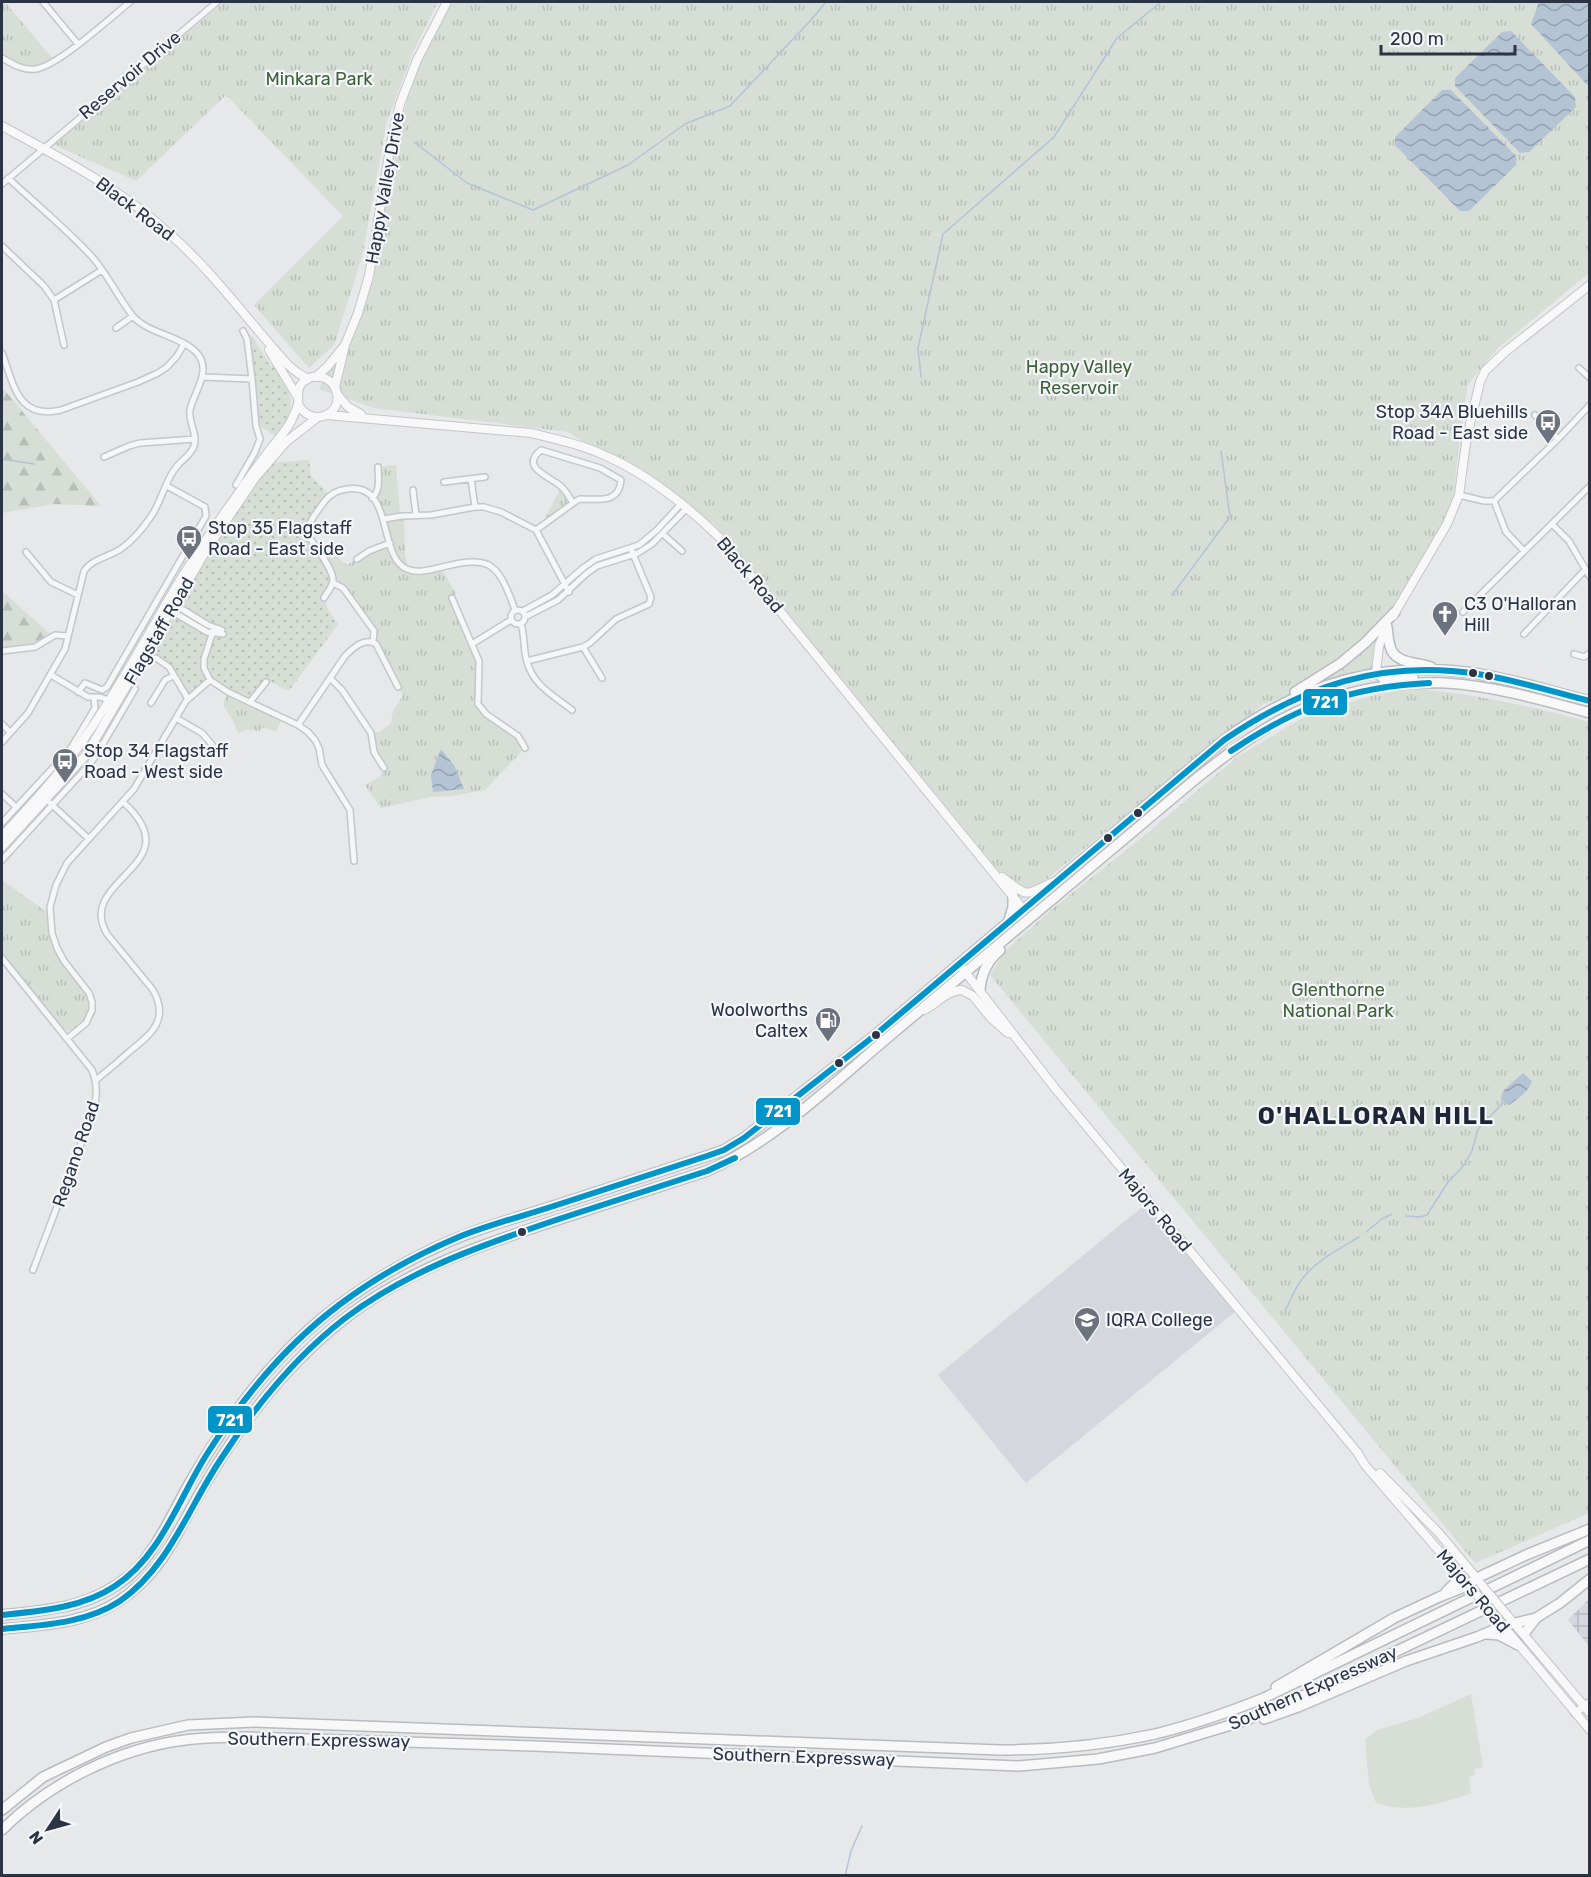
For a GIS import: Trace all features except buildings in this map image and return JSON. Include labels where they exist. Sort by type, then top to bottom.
[{"type":"highway","points":[[2,1615],[52,1610],[81,1603],[129,1576],[151,1551],[211,1447],[234,1414],[279,1358],[336,1307],[395,1268],[450,1241],[707,1156],[724,1150],[744,1138],[874,1036],[1224,740],[1341,663],[1366,642],[1395,612]]},
{"type":"highway","points":[[1387,627],[1391,651],[1396,657],[1406,661],[1442,670],[1491,676],[1590,701]]},
{"type":"highway","points":[[1274,707],[1317,688],[1376,672],[1442,670]]},
{"type":"highway","points":[[1376,672],[1383,678],[1428,678],[1488,688],[1590,713]]},
{"type":"highway","points":[[1371,688],[1376,672]]},
{"type":"highway","points":[[2,1629],[48,1625],[85,1618],[118,1602],[135,1590],[156,1569],[182,1527],[203,1486],[262,1401],[295,1364],[336,1326],[365,1304],[401,1281],[456,1255],[495,1240],[707,1171],[729,1162],[751,1148],[795,1114],[1192,782],[1247,740],[1298,710],[1341,695],[1371,688],[1427,682],[1459,684]]},
{"type":"highway","points":[[1008,922],[1013,907],[1013,895]]},
{"type":"highway","points":[[1023,909],[1031,918]]},
{"type":"highway","points":[[980,990],[983,972],[993,956],[1009,942],[1018,928]]},
{"type":"highway","points":[[744,1138],[750,1142],[786,1116],[795,1114]]},
{"type":"highway","points":[[450,1241],[456,1255]]},
{"type":"highway","points":[[1240,1707],[1373,1630],[1439,1597],[1474,1584],[1526,1555],[1590,1529]]},
{"type":"highway","name":"Southern Expressway","points":[[2,1810],[43,1777],[106,1747],[131,1738],[188,1725],[254,1722],[1023,1750],[1098,1744],[1155,1734],[1240,1707],[1302,1681],[1590,1540]]},
{"type":"highway","name":"Southern Expressway","points":[[2,1830],[51,1790],[87,1770],[133,1752],[184,1740],[249,1737],[546,1746],[1019,1766],[1098,1759],[1144,1751],[1228,1727],[1296,1699],[1590,1559]]},
{"type":"highway","points":[[1439,1597],[1454,1586],[1459,1578],[1458,1572]]},
{"type":"highway","points":[[1477,1637],[1501,1624],[1536,1618],[1560,1603],[1590,1578]]},
{"type":"highway","points":[[1524,1634],[1536,1618]]},
{"type":"highway","points":[[1228,1727],[1249,1724],[1298,1707],[1406,1660],[1477,1637],[1495,1634],[1518,1645]]},
{"type":"main road","name":"Happy Valley Drive","points":[[336,391],[345,345],[369,276],[400,104],[417,60],[447,2]]},
{"type":"main road","name":"Black Road","points":[[2,126],[66,160],[161,226],[199,263],[288,365],[298,373],[312,378]]},
{"type":"main road","points":[[1376,672],[1379,646],[1387,627],[1448,524],[1459,495],[1466,443],[1480,382],[1485,371],[1505,352],[1590,285]]},
{"type":"main road","name":"Black Road","points":[[249,318],[287,377],[298,400]]},
{"type":"main road","name":"Happy Valley Drive","points":[[312,378],[333,361],[345,345]]},
{"type":"main road","points":[[336,391],[335,406],[327,415],[318,417],[306,414],[298,400],[301,385],[312,378],[327,379],[351,410],[367,418]]},
{"type":"main road","name":"Flagstaff Road","points":[[2,847],[86,755],[113,702],[169,605],[227,508],[287,428],[298,400]]},
{"type":"main road","name":"Black Road","points":[[327,415],[531,433],[560,440],[607,456],[643,477],[684,506],[722,540],[1023,909]]},
{"type":"main road","name":"Flagstaff Road","points":[[169,605],[262,470],[287,441],[318,417]]},
{"type":"main road","name":"Flagstaff Road","points":[[2,836],[46,799]]},
{"type":"main road","points":[[993,871],[1020,892],[1027,894],[1059,879]]},
{"type":"main road","name":"Majors Road","points":[[959,964],[1020,1044],[1357,1452],[1365,1465],[1458,1572],[1507,1615],[1587,1704],[1590,1713]]},
{"type":"main road","points":[[914,1015],[934,1006],[952,991],[962,990],[973,996],[991,1018],[1020,1044]]},
{"type":"main road","name":"Majors Road","points":[[1357,1452],[1369,1461],[1438,1532],[1501,1624],[1590,1730]]},
{"type":"street","points":[[42,2],[78,44]]},
{"type":"street","points":[[116,2],[122,9]]},
{"type":"street","points":[[2,58],[22,68],[38,68],[78,44],[130,2]]},
{"type":"street","name":"Reservoir Drive","points":[[2,184],[217,2]]},
{"type":"street","points":[[2,742],[28,713],[65,649],[87,567],[121,549],[132,540],[155,512],[177,467],[190,454],[195,439],[190,410],[202,377],[203,366],[198,354],[184,344],[148,327],[133,316],[102,270],[64,228],[8,178]]},
{"type":"street","points":[[2,246],[44,286],[54,300],[64,345]]},
{"type":"street","points":[[54,300],[102,270]]},
{"type":"street","points":[[116,328],[133,316]]},
{"type":"street","points":[[236,484],[260,442],[247,339],[243,331]]},
{"type":"street","points":[[2,353],[20,400],[25,406],[39,412],[49,413],[158,373],[177,356],[184,344]]},
{"type":"street","points":[[1579,369],[1590,378]]},
{"type":"street","points":[[202,377],[252,379]]},
{"type":"street","points":[[1459,495],[1494,501],[1590,405]]},
{"type":"street","points":[[1535,415],[1558,439]]},
{"type":"street","points":[[104,457],[140,443],[195,439]]},
{"type":"street","points":[[536,530],[580,499],[614,497],[621,484],[621,480],[600,468],[541,450],[536,454],[535,467],[544,476],[561,486],[573,503]]},
{"type":"street","points":[[372,498],[378,493],[379,488],[378,467]]},
{"type":"street","points":[[444,482],[485,477]]},
{"type":"street","points":[[471,479],[474,507]]},
{"type":"street","points":[[78,692],[85,683],[102,690],[107,687],[206,516],[205,507],[166,486]]},
{"type":"street","points":[[1463,612],[1590,486]]},
{"type":"street","points":[[324,598],[333,583],[333,576],[318,548],[306,534],[307,527],[328,497],[335,492],[354,488],[372,498],[384,519],[397,563],[413,572],[459,563],[484,562],[496,570],[505,581],[515,610],[524,614],[558,600],[597,566],[652,544],[663,534],[684,506]]},
{"type":"street","points":[[413,490],[416,515]]},
{"type":"street","points":[[1494,501],[1506,532],[1524,551]]},
{"type":"street","points":[[572,710],[537,684],[527,661],[521,624],[524,614],[564,586],[596,559],[632,552],[684,506]]},
{"type":"street","points":[[384,519],[430,515],[474,507],[484,507],[501,512],[536,530],[569,592]]},
{"type":"street","points":[[1552,524],[1569,542],[1590,577]]},
{"type":"street","points":[[663,534],[682,551]]},
{"type":"street","points":[[357,559],[369,551],[390,543]]},
{"type":"street","points":[[26,552],[51,582],[78,595]]},
{"type":"street","points":[[527,661],[583,647],[616,619],[652,601],[632,552]]},
{"type":"street","points":[[1524,634],[1585,570]]},
{"type":"street","points":[[333,583],[343,588],[374,631],[373,641],[379,648],[398,687]]},
{"type":"street","points":[[452,598],[479,661],[478,704],[486,714],[518,736],[525,748]]},
{"type":"street","points":[[169,605],[213,631],[222,632]]},
{"type":"street","points":[[515,610],[511,614],[511,620],[515,624],[521,624]]},
{"type":"street","points":[[472,644],[511,620]]},
{"type":"street","points":[[213,631],[204,658],[204,668],[210,680],[298,724],[315,740],[322,765],[350,810],[354,861]]},
{"type":"street","points":[[2,651],[35,647],[55,635],[68,636]]},
{"type":"street","points":[[298,724],[352,648],[373,641]]},
{"type":"street","points":[[583,647],[602,678]]},
{"type":"street","points":[[1574,654],[1588,657]]},
{"type":"street","points":[[156,658],[169,667],[188,699]]},
{"type":"street","points":[[51,675],[88,697],[100,697],[113,702]]},
{"type":"street","points":[[147,696],[152,701],[165,680],[173,676]]},
{"type":"street","points":[[330,678],[342,690],[371,733],[374,752],[384,768]]},
{"type":"street","points":[[68,1038],[86,1023],[92,1010],[92,1002],[89,993],[64,961],[52,933],[50,907],[60,874],[67,863],[134,789],[188,699],[210,680]]},
{"type":"street","points":[[250,702],[266,682]]},
{"type":"street","points":[[2,860],[46,799],[97,754],[136,692]]},
{"type":"street","points":[[2,823],[71,748],[94,708],[94,698]]},
{"type":"street","points":[[176,718],[202,733],[221,755]]},
{"type":"street","points":[[2,724],[10,732]]},
{"type":"street","points":[[2,794],[16,807]]},
{"type":"street","points":[[46,799],[89,839]]},
{"type":"street","points":[[96,1080],[146,1039],[159,1021],[158,1000],[153,990],[107,934],[100,917],[104,900],[137,864],[143,853],[145,831],[140,820],[123,802]]},
{"type":"street","name":"Regano Road","points":[[2,958],[68,1038],[92,1070],[96,1080],[97,1097],[93,1112],[33,1270]]},
{"type":"street","points":[[2,969],[7,965]]},
{"type":"street","points":[[1575,1713],[1587,1704]]},
{"type":"shaded area","name":"IQRA College","points":[[1148,1202],[1236,1311],[1026,1483],[938,1375]]},
{"type":"shaded area","points":[[1589,1599],[1589,1646],[1568,1620]]},
{"type":"green space","points":[[2,2],[5,2],[52,58],[39,64],[27,65],[2,54]]},
{"type":"green space","name":"Minkara Park","points":[[224,2],[438,2],[414,50],[387,121],[362,257],[334,345],[309,368],[254,305],[343,216],[226,95],[136,181],[54,145]]},
{"type":"green space","name":"Happy Valley Reservoir","points":[[446,2],[1589,2],[1589,273],[1498,348],[1468,384],[1452,508],[1377,638],[1374,645],[1372,668],[1264,704],[1022,899],[713,523],[568,432],[374,408],[319,389],[368,285],[389,169],[418,59]]},
{"type":"green space","points":[[252,336],[271,366],[275,367],[291,402],[288,417],[275,436],[260,426],[249,338]]},
{"type":"green space","points":[[2,387],[101,506],[54,504],[2,513]]},
{"type":"green space","points":[[309,460],[311,476],[327,492],[328,497],[307,534],[333,576],[325,601],[328,610],[338,624],[289,691],[266,680],[250,702],[210,680],[188,699],[169,667],[147,650],[176,600],[267,463]]},
{"type":"green space","points":[[396,465],[400,513],[386,515],[374,496],[378,493],[378,467]]},
{"type":"green space","points":[[560,489],[567,498],[567,503],[547,519],[546,517]]},
{"type":"green space","points":[[404,518],[405,555],[408,566],[405,568],[413,571],[440,567],[456,593],[453,596],[479,661],[478,704],[486,714],[518,736],[525,748],[485,790],[431,797],[381,808],[365,785],[382,775],[384,768],[377,758],[371,733],[380,732],[391,723],[393,711],[403,695],[374,636],[343,588],[333,583],[333,576],[318,548],[328,550],[347,565],[369,551],[390,543],[385,523],[392,519]]},
{"type":"green space","points":[[2,591],[49,633],[35,643],[2,648]]},
{"type":"green space","name":"Glenthorne National Park","points":[[1418,689],[1505,702],[1589,722],[1589,1513],[1475,1563],[990,975],[1005,951],[1051,910],[1237,757],[1302,718],[1383,693]]},
{"type":"green space","points":[[228,692],[282,718],[276,732],[264,727],[259,731],[246,730],[238,734],[223,704]]},
{"type":"green space","points":[[2,880],[48,913],[50,936],[86,993],[89,1001],[88,1013],[83,1021],[72,1030],[64,1030],[2,954]]},
{"type":"green space","points":[[1471,1694],[1483,1767],[1474,1769],[1475,1775],[1469,1776],[1471,1793],[1448,1801],[1412,1808],[1376,1803],[1369,1784],[1365,1740],[1377,1730],[1418,1718]]},
{"type":"water","points":[[1539,2],[1589,2],[1589,87],[1531,24]]},
{"type":"water","points":[[1511,31],[1575,97],[1576,107],[1529,152],[1520,153],[1455,86],[1455,78],[1502,32]]},
{"type":"water","points":[[1442,90],[1451,90],[1516,156],[1516,165],[1469,211],[1460,211],[1395,145],[1395,137]]},
{"type":"water","points":[[441,749],[454,765],[464,789],[433,792],[431,775]]},
{"type":"water","points":[[1523,1073],[1532,1081],[1531,1085],[1509,1105],[1501,1098],[1503,1091]]},
{"type":"waterway","points":[[414,142],[467,183],[533,210],[628,165],[685,124],[730,106],[826,2]]},
{"type":"waterway","points":[[921,377],[918,348],[943,234],[1054,137],[1117,38],[1161,2]]},
{"type":"waterway","points":[[1172,595],[1230,517],[1221,451]]},
{"type":"waterway","points":[[2,459],[34,464]]},
{"type":"waterway","points":[[1406,1216],[1427,1215],[1448,1182],[1465,1164],[1472,1151],[1478,1129],[1504,1102]]},
{"type":"waterway","points":[[1366,1232],[1392,1214]]},
{"type":"waterway","points":[[1285,1311],[1298,1285],[1310,1270],[1326,1257],[1359,1237]]},
{"type":"waterway","points":[[845,1876],[851,1851],[862,1826]]},
{"type":"transit line","name":"721","points":[[2,1615],[75,1604],[102,1593],[131,1574],[157,1543],[207,1454],[235,1412],[301,1337],[353,1295],[429,1250],[461,1236],[707,1156],[724,1150],[744,1138],[874,1036],[1224,740],[1254,721],[1314,691],[1376,674],[1409,670],[1443,670],[1478,674],[1590,701]]},
{"type":"transit line","name":"721","points":[[1231,751],[1278,722],[1325,702],[1374,689],[1429,683]]},
{"type":"transit line","name":"721","points":[[2,1629],[63,1622],[92,1615],[120,1601],[137,1587],[164,1555],[219,1462],[260,1404],[308,1350],[368,1302],[419,1273],[501,1239],[707,1171],[735,1158]]},
{"type":"place","name":"Stop 34A Bluehills Road - East side","points":[[1548,445]]},
{"type":"place","name":"Stop 35 Flagstaff Road - East side","points":[[189,561]]},
{"type":"place","name":"C3 O'Halloran Hill","points":[[1445,637]]},
{"type":"place","name":"Stop 34 Flagstaff Road - West side","points":[[65,784]]},
{"type":"place","name":"Woolworths Caltex","points":[[828,1043]]},
{"type":"place","name":"IQRA College","points":[[1087,1343]]},
{"type":"district","name":"O'HALLORAN HILL","points":[[1376,1116]]}]
